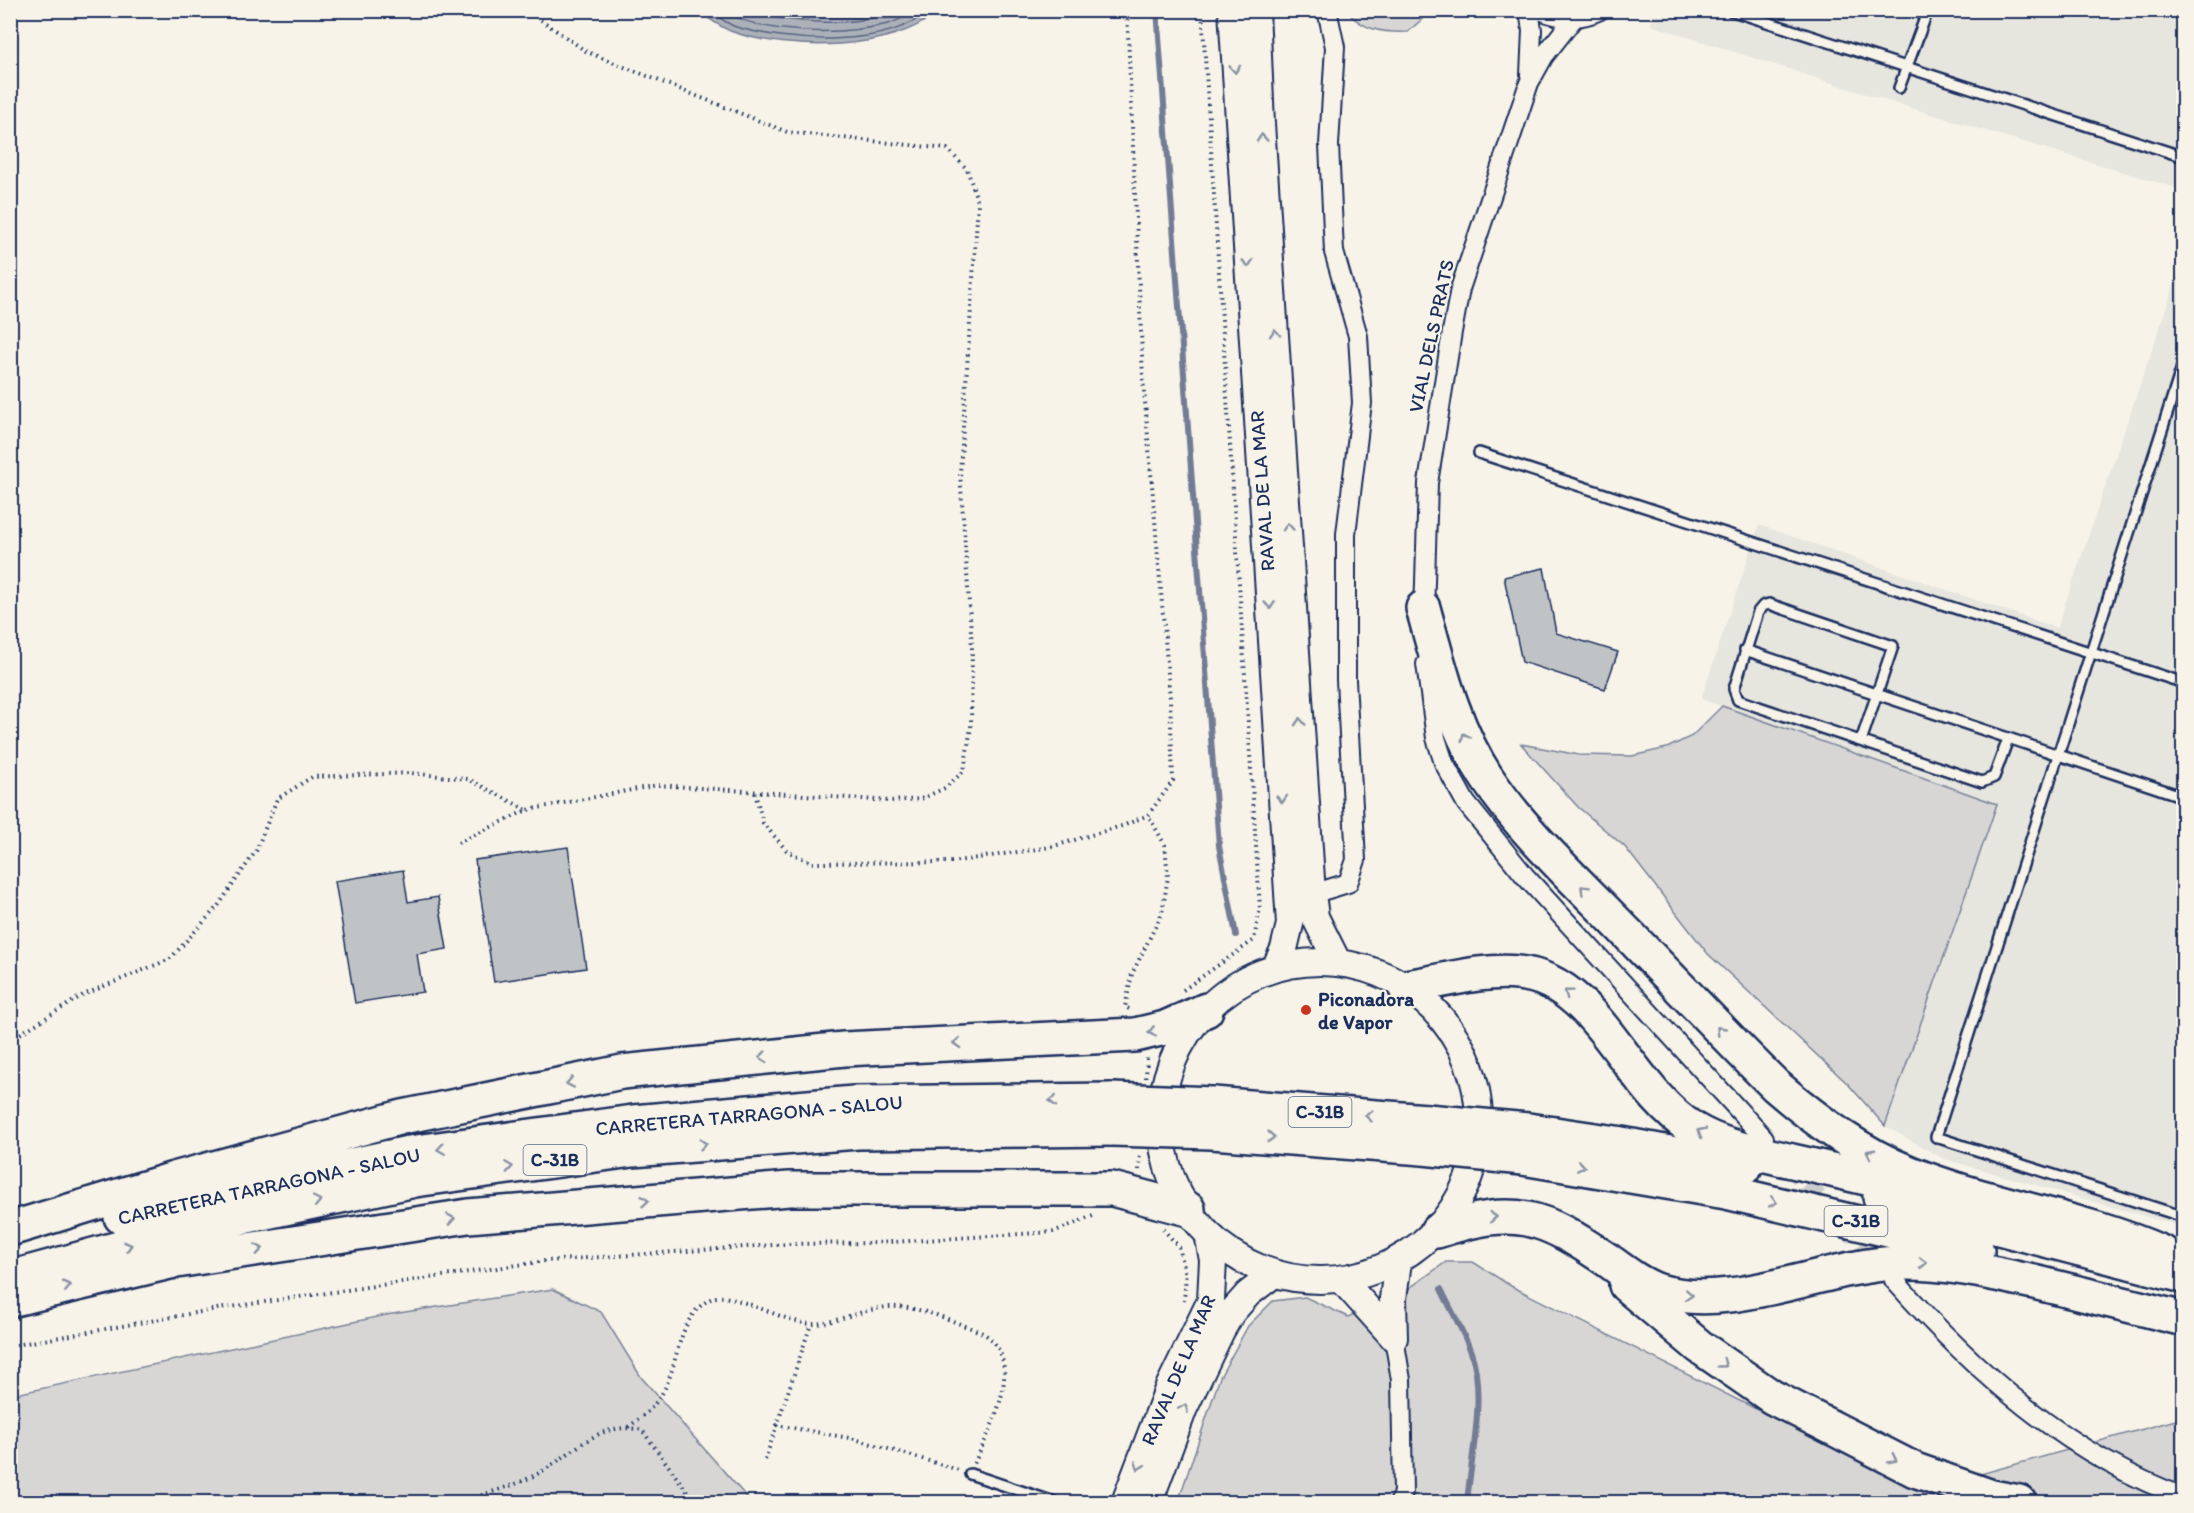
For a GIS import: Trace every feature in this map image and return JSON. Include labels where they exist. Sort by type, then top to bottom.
[{"type":"highway","points":[[1424,608],[1441,675],[1459,724],[1486,777],[1525,826],[1567,872],[1776,1086],[1812,1117],[1847,1141],[1909,1173],[2126,1237],[2177,1262]]},
{"type":"highway","points":[[1405,987],[1487,974],[1515,972],[1535,975],[1552,982],[1587,1008],[1651,1094],[1673,1115],[1714,1139],[1766,1155],[2177,1262]]},
{"type":"highway","points":[[10,1229],[174,1179],[402,1117],[622,1072],[844,1049],[1148,1033],[1206,1010]]},
{"type":"highway","name":"CARRETERA TARRAGONA - SALOU","points":[[10,1247],[184,1201],[409,1154],[633,1122],[854,1103],[1213,1118],[1526,1144]]},
{"type":"highway","name":"CARRETERA TARRAGONA - SALOU","points":[[10,1278],[192,1228],[415,1180],[621,1151],[1112,1114]]},
{"type":"highway","name":"C-31B","points":[[1526,1144],[1616,1143],[1789,1176],[2177,1262]]},
{"type":"highway","name":"C-31B","points":[[1526,1144],[1852,1220],[2184,1305]]},
{"type":"highway","points":[[10,1300],[170,1262],[468,1216],[789,1189],[1112,1189],[1188,1209]]},
{"type":"highway","points":[[1437,1231],[1489,1216],[1511,1216],[1541,1221],[1566,1232],[1638,1281],[1657,1290],[1682,1295],[1756,1291],[1854,1268],[1898,1263],[1937,1263],[1992,1272],[2184,1319]]},
{"type":"highway","points":[[1566,1232],[1661,1316],[1728,1368],[1772,1397],[1915,1470],[1992,1497],[2019,1503]]},
{"type":"street","name":"RAVAL DE LA MAR","points":[[1232,10],[1290,924],[1284,949],[1275,968]]},
{"type":"street","name":"RAVAL DE LA MAR","points":[[1256,10],[1261,124],[1312,894],[1315,916],[1338,963]]},
{"type":"street","points":[[1312,894],[1348,883],[1356,860],[1346,680],[1346,534],[1362,403],[1358,336],[1334,252],[1329,145],[1335,48],[1327,10]]},
{"type":"street","name":"VIAL DELS PRATS","points":[[1529,10],[1532,30],[1529,83]]},
{"type":"street","points":[[1540,10],[1557,17],[1574,18],[1600,10]]},
{"type":"street","name":"VIAL DELS PRATS","points":[[1574,18],[1548,49],[1529,83],[1460,289],[1433,441],[1424,548],[1427,678],[1436,738],[1449,773],[1466,804],[1525,876],[1764,1138]]},
{"type":"street","points":[[1306,962],[1338,963],[1366,969],[1405,987],[1430,1006],[1459,1043],[1471,1071],[1478,1102],[1479,1133],[1470,1178],[1455,1206],[1437,1231],[1398,1261],[1371,1273],[1342,1280],[1296,1279],[1274,1274],[1239,1258],[1208,1234],[1188,1209],[1173,1182],[1164,1152],[1162,1106],[1172,1062],[1187,1034],[1206,1010],[1238,985],[1275,968],[1306,962]]},
{"type":"street","name":"RAVAL DE LA MAR","points":[[1125,1503],[1168,1389],[1211,1300],[1213,1270],[1208,1234]]},
{"type":"street","points":[[1398,1261],[1393,1299],[1394,1338],[1401,1380],[1403,1492],[1400,1503]]},
{"type":"street","name":"RAVAL DE LA MAR","points":[[1149,1503],[1184,1408],[1221,1331],[1232,1311],[1248,1294],[1274,1274]]},
{"type":"street","points":[[1342,1280],[1394,1338]]},
{"type":"street","points":[[1894,1280],[1929,1320],[1975,1362],[2070,1439],[2111,1465],[2157,1488],[2184,1497]]},
{"type":"lane","points":[[1730,10],[2184,157]]},
{"type":"lane","points":[[1899,88],[1928,10]]},
{"type":"lane","points":[[2184,361],[1936,1137],[2184,1217]]},
{"type":"lane","points":[[1479,453],[2184,683]]},
{"type":"lane","points":[[1861,741],[1893,646],[1769,604],[1763,606],[1758,612],[1734,689],[1734,696],[1738,700],[1982,782],[1994,777],[2008,739]]},
{"type":"lane","points":[[1745,650],[2058,757],[2184,797]]},
{"type":"lane","points":[[970,1474],[1054,1503]]},
{"type":"path","points":[[755,793],[763,824],[787,851],[813,864],[951,862],[1052,847],[1125,825],[1148,815],[1173,781],[1170,698],[1143,378],[1127,10]]},
{"type":"path","points":[[1177,995],[1210,969],[1254,940],[1260,908],[1202,10]]},
{"type":"path","points":[[458,843],[527,810],[658,785],[891,801],[921,799],[945,788],[964,771],[971,727],[972,646],[960,473],[978,203],[967,169],[947,149],[787,132],[587,52],[541,20]]},
{"type":"path","points":[[10,1040],[84,995],[170,959],[218,906],[256,851],[277,799],[312,777],[410,773],[468,779],[527,810]]},
{"type":"path","points":[[1125,1007],[1131,974],[1162,913],[1168,877],[1165,845],[1148,815]]},
{"type":"path","points":[[1145,1084],[1148,1033]]},
{"type":"path","points":[[1137,1195],[1140,1152]]},
{"type":"path","points":[[10,1346],[217,1309],[545,1261],[788,1244],[876,1243],[1053,1232],[1096,1215]]},
{"type":"path","points":[[1158,1224],[1179,1247],[1186,1275],[1185,1299],[1182,1308]]},
{"type":"path","points":[[452,1503],[518,1483],[540,1472],[586,1439],[628,1427],[651,1411],[666,1386],[684,1329],[702,1306],[714,1297],[728,1297],[772,1314],[812,1324],[897,1307],[945,1318],[991,1338],[1002,1353],[1003,1383],[999,1410],[970,1474],[855,1439],[776,1425]]},
{"type":"path","points":[[765,1460],[812,1324]]},
{"type":"path","points":[[628,1427],[642,1430],[695,1503]]},
{"type":"shaded area","points":[[1653,10],[2183,11],[2183,190],[1878,98],[1651,25]]},
{"type":"shaded area","points":[[1346,11],[1431,11],[1408,32],[1398,32],[1381,31],[1366,26]]},
{"type":"shaded area","points":[[2183,259],[2183,1227],[1944,1159],[1885,1126],[1997,804],[1701,699],[1759,525],[2057,628]]},
{"type":"shaded area","points":[[1722,706],[1997,804],[1885,1126],[1848,1084],[1708,954],[1625,847],[1578,807],[1521,744],[1579,755],[1632,756],[1667,748],[1692,736]]},
{"type":"shaded area","points":[[1446,1262],[1473,1262],[1511,1286],[1919,1491],[2183,1418],[2183,1502],[1178,1502],[1220,1377],[1248,1326],[1273,1301],[1305,1297],[1348,1317],[1408,1289]]},
{"type":"shaded area","points":[[553,1289],[601,1312],[641,1377],[751,1502],[11,1502],[11,1395],[386,1315]]},
{"type":"water","points":[[938,10],[919,24],[895,34],[868,41],[810,45],[756,38],[733,32],[697,11]]},
{"type":"building","points":[[1544,568],[1556,633],[1618,652],[1605,689],[1522,662],[1504,577]]},
{"type":"building","points":[[568,847],[586,968],[494,982],[475,860]]},
{"type":"building","points":[[403,870],[408,902],[438,897],[447,949],[417,954],[423,992],[355,1003],[335,881]]},
{"type":"waterway","points":[[1157,10],[1219,846],[1236,935]]},
{"type":"waterway","points":[[1441,1289],[1468,1344],[1475,1368],[1477,1406],[1467,1502]]},
{"type":"tunnel","points":[[1788,1164],[1883,1268]]},
{"type":"place","name":"Piconadora de Vapor","points":[[1306,1010]]}]
